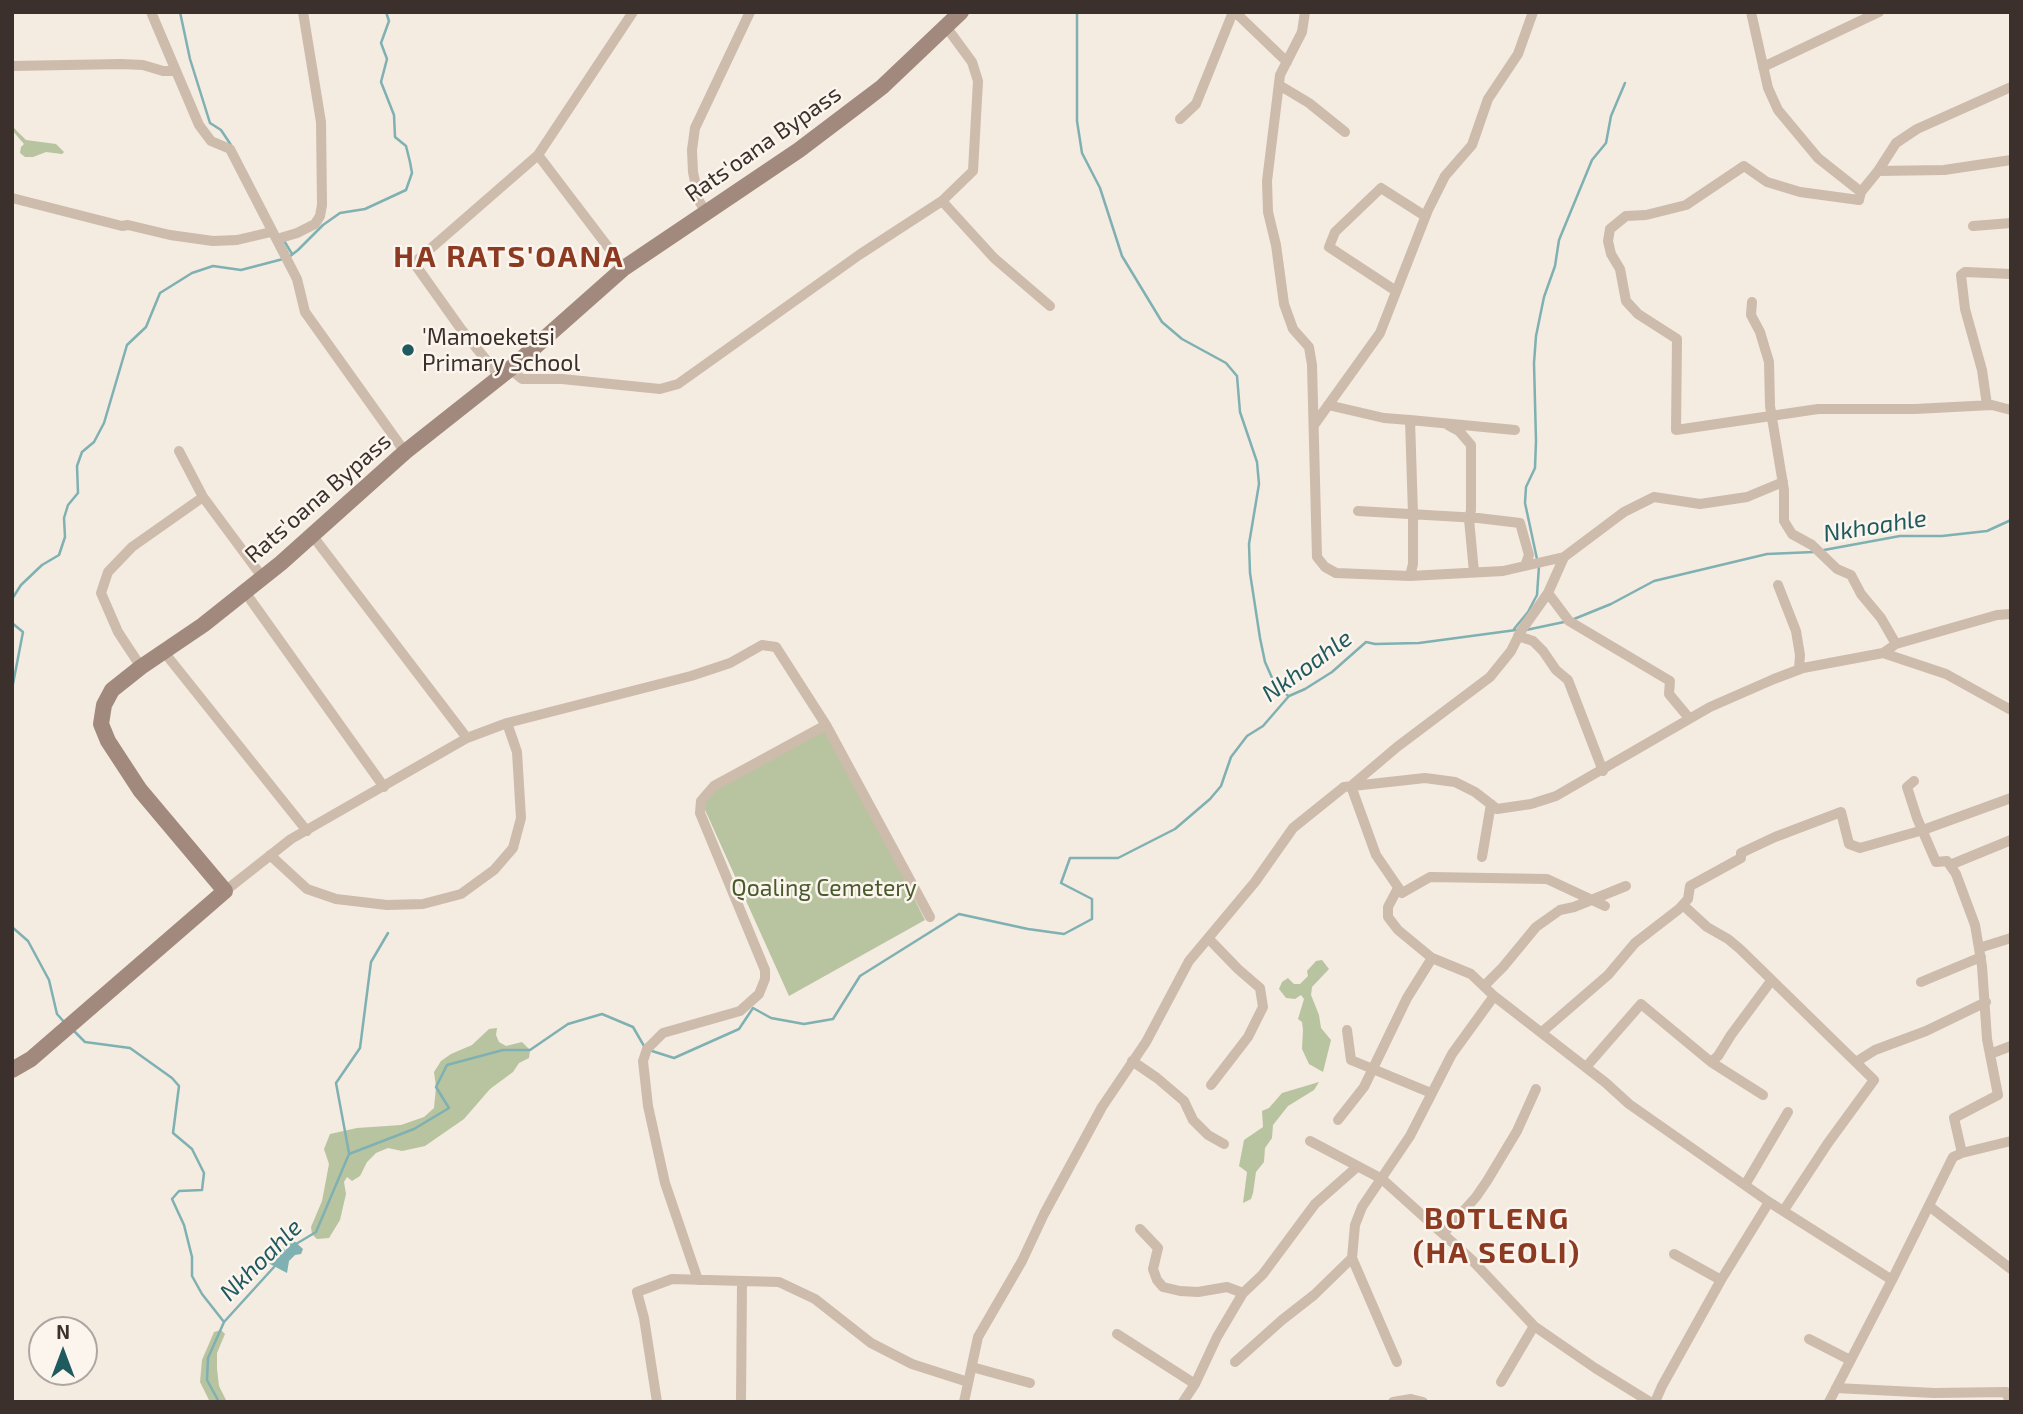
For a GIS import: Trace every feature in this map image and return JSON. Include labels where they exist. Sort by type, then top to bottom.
[{"type":"street","points":[[151,12],[199,125],[211,141],[229,149],[297,279],[305,313],[405,452]]},
{"type":"street","points":[[12,198],[122,226],[213,241],[297,233],[315,224],[322,205],[321,121],[303,12]]},
{"type":"street","points":[[633,12],[538,155],[414,263],[461,329],[505,373],[522,379],[562,379],[660,390],[678,384],[859,255],[942,201],[973,171],[978,81],[972,62],[947,28]]},
{"type":"street","points":[[706,212],[699,201],[693,172],[695,128],[750,12]]},
{"type":"street","name":"Rats'oana Bypass","points":[[225,891],[140,790],[107,741],[101,724],[104,705],[112,690],[263,578],[405,452],[505,373],[624,268],[799,150],[882,87],[961,12]]},
{"type":"street","points":[[1180,119],[1196,104],[1234,12],[1286,62]]},
{"type":"street","points":[[1305,12],[1302,32],[1280,75],[1267,181],[1268,212],[1276,245],[1284,304],[1293,329],[1309,347],[1317,557],[1325,567],[1336,573],[1410,576],[1503,571],[1564,557],[1624,512],[1654,497],[1700,504],[1747,497],[1783,482]]},
{"type":"street","points":[[1314,425],[1380,333],[1425,216],[1445,176],[1472,145],[1488,99],[1518,54],[1533,12]]},
{"type":"street","points":[[1751,12],[1768,88],[1778,110],[1818,158],[1861,192]]},
{"type":"street","points":[[1763,68],[1879,12]]},
{"type":"street","points":[[12,66],[121,64],[176,71]]},
{"type":"street","points":[[1279,85],[1309,103],[1345,132]]},
{"type":"street","points":[[2011,87],[1917,129],[1896,143],[1861,192],[1859,200],[1800,192],[1767,182],[1744,166],[1686,205],[1646,215],[1626,216],[1610,229],[1608,241],[1611,254],[1620,268],[1626,301],[1638,314],[1677,339],[1676,430],[1818,409],[1915,409],[1987,405],[2011,410]]},
{"type":"street","points":[[538,155],[624,268]]},
{"type":"street","points":[[1878,171],[1944,170],[2011,160]]},
{"type":"street","points":[[1396,291],[1329,247],[1332,239],[1344,220],[1381,187],[1425,216]]},
{"type":"street","points":[[942,201],[994,258],[1050,306]]},
{"type":"street","points":[[1973,226],[2011,223]]},
{"type":"street","points":[[1987,405],[1982,370],[1965,309],[1961,275],[1965,272],[2011,274]]},
{"type":"street","points":[[1752,302],[1751,315],[1760,332],[1769,362],[1772,415],[1783,482],[1784,522],[1792,534],[1812,544],[1836,569],[1851,575],[1896,644]]},
{"type":"street","points":[[1328,405],[1384,418],[1432,421],[1448,425],[1486,425],[1515,430]]},
{"type":"street","points":[[1410,420],[1413,564],[1410,576]]},
{"type":"street","points":[[1448,425],[1459,431],[1471,445],[1469,519],[1474,572]]},
{"type":"street","points":[[179,451],[203,497],[263,578]]},
{"type":"street","points":[[141,667],[118,632],[101,593],[104,582],[108,572],[132,547],[203,497]]},
{"type":"street","points":[[1358,511],[1520,523],[1529,555],[1525,566]]},
{"type":"street","points":[[312,535],[467,738]]},
{"type":"street","points":[[1351,786],[1397,747],[1490,677],[1511,651],[1518,636],[1548,593],[1564,557]]},
{"type":"street","points":[[1778,585],[1797,631],[1799,669]]},
{"type":"street","points":[[245,592],[384,787]]},
{"type":"street","points":[[1548,593],[1569,621],[1670,681],[1669,694],[1689,718]]},
{"type":"street","points":[[964,1402],[978,1337],[1022,1261],[1060,1182],[1102,1107],[1146,1042],[1189,961],[1255,882],[1293,828],[1344,787],[1425,778],[1455,782],[1497,809],[1544,800],[1603,771],[1710,706],[1799,669],[1882,653],[1896,644],[1997,615],[2011,614]]},
{"type":"street","points":[[1518,636],[1533,641],[1544,651],[1556,670],[1568,680],[1603,771]]},
{"type":"street","points":[[12,1070],[31,1059],[225,891],[271,855],[307,831],[467,738],[507,723],[691,676],[730,663],[762,645],[776,647],[826,725],[930,917]]},
{"type":"street","points":[[164,652],[307,831]]},
{"type":"street","points":[[1882,653],[1946,674],[2011,710]]},
{"type":"street","points":[[271,855],[307,889],[336,899],[387,905],[423,904],[461,894],[495,870],[513,848],[520,818],[517,752],[507,723]]},
{"type":"street","points":[[698,1280],[665,1183],[648,1106],[643,1060],[647,1049],[663,1033],[740,1010],[759,994],[765,979],[765,970],[700,813],[701,801],[714,786],[826,725]]},
{"type":"street","points":[[1914,781],[1907,787],[1923,830],[1936,862],[1947,861],[1956,874],[1975,925],[1980,953],[1990,1054],[1998,1095],[1954,1118],[1962,1153]]},
{"type":"street","points":[[1351,786],[1376,855],[1402,892],[1430,877],[1547,879],[1605,906]]},
{"type":"street","points":[[1542,1032],[1608,975],[1635,943],[1682,905],[1688,899],[1690,886],[1741,858],[1741,853],[1841,812],[1847,838],[1854,847],[1860,848],[1923,830],[2011,798]]},
{"type":"street","points":[[1482,857],[1491,804]]},
{"type":"street","points":[[1950,865],[2011,840]]},
{"type":"street","points":[[1485,986],[1536,927],[1560,910],[1626,886]]},
{"type":"street","points":[[1398,888],[1388,907],[1388,917],[1398,930],[1432,958],[1471,974],[1494,996],[1629,1104],[1769,1202],[1892,1280]]},
{"type":"street","points":[[1682,905],[1707,927],[1734,944],[1874,1080],[1784,1210]]},
{"type":"street","points":[[1208,938],[1261,988],[1264,1007],[1248,1037],[1211,1085]]},
{"type":"street","points":[[1921,982],[2011,938]]},
{"type":"street","points":[[1338,1120],[1357,1098],[1407,998],[1432,958]]},
{"type":"street","points":[[1711,1062],[1771,981]]},
{"type":"street","points":[[1397,1362],[1352,1258],[1355,1225],[1362,1207],[1410,1136],[1452,1054],[1494,996]]},
{"type":"street","points":[[1856,1062],[1875,1050],[1926,1031],[1986,1002]]},
{"type":"street","points":[[1586,1067],[1641,1004],[1711,1062],[1763,1095]]},
{"type":"street","points":[[1347,1030],[1352,1060],[1431,1093]]},
{"type":"street","points":[[1990,1054],[2011,1046]]},
{"type":"street","points":[[1132,1061],[1184,1101],[1194,1120],[1208,1135],[1224,1144]]},
{"type":"street","points":[[1443,1234],[1488,1181],[1517,1132],[1536,1089]]},
{"type":"street","points":[[1745,1185],[1787,1112]]},
{"type":"street","points":[[1310,1141],[1382,1179],[1500,1287],[1534,1326],[1595,1368],[1653,1402],[1721,1280],[1769,1202]]},
{"type":"street","points":[[1829,1402],[1953,1157],[2011,1141]]},
{"type":"street","points":[[1183,1402],[1243,1293],[1263,1274],[1315,1204],[1358,1166]]},
{"type":"street","points":[[1929,1206],[2011,1269]]},
{"type":"street","points":[[1140,1229],[1158,1248],[1153,1269],[1163,1287],[1180,1292],[1198,1292],[1227,1287],[1243,1293]]},
{"type":"street","points":[[1674,1254],[1721,1280]]},
{"type":"street","points":[[1235,1362],[1314,1295],[1352,1258]]},
{"type":"street","points":[[657,1402],[644,1318],[637,1292],[671,1279],[779,1282],[815,1299],[871,1343],[912,1364],[968,1382]]},
{"type":"street","points":[[741,1402],[742,1282]]},
{"type":"street","points":[[1501,1382],[1534,1326]]},
{"type":"street","points":[[1117,1334],[1195,1384]]},
{"type":"street","points":[[1809,1339],[1850,1360]]},
{"type":"street","points":[[972,1367],[1030,1383]]},
{"type":"street","points":[[1836,1388],[2008,1397],[2011,1380]]},
{"type":"street","points":[[1393,1402],[1411,1398],[1423,1402]]},
{"type":"green space","points":[[12,126],[26,140],[56,144],[64,152],[46,152],[25,157],[20,153],[24,144],[12,130]]},
{"type":"green space","name":"Qoaling Cemetery","points":[[826,725],[925,920],[789,996],[701,801],[714,786]]},
{"type":"green space","points":[[1322,960],[1329,969],[1312,987],[1311,995],[1321,1028],[1331,1040],[1323,1072],[1309,1064],[1302,1049],[1302,1022],[1298,1019],[1304,999],[1301,995],[1295,999],[1286,998],[1279,989],[1282,982],[1288,978],[1294,984],[1300,984],[1316,961]]},
{"type":"green space","points":[[497,1028],[499,1042],[506,1046],[522,1042],[530,1050],[529,1058],[519,1063],[513,1072],[490,1089],[464,1119],[425,1146],[402,1151],[388,1148],[376,1153],[367,1162],[360,1176],[352,1181],[347,1177],[344,1182],[346,1194],[340,1220],[329,1238],[317,1239],[312,1234],[311,1227],[322,1201],[329,1164],[324,1149],[330,1134],[357,1128],[401,1125],[424,1117],[434,1108],[434,1072],[441,1061],[472,1045],[489,1029]]},
{"type":"green space","points":[[1319,1082],[1314,1090],[1288,1106],[1273,1125],[1272,1138],[1265,1148],[1264,1162],[1256,1172],[1251,1199],[1243,1203],[1247,1172],[1239,1166],[1244,1140],[1263,1127],[1262,1111],[1269,1108],[1282,1093]]},
{"type":"green space","points":[[221,1330],[225,1334],[217,1353],[217,1369],[219,1386],[227,1402],[210,1402],[200,1382],[202,1360],[214,1332]]},
{"type":"water","points":[[292,1239],[303,1249],[301,1254],[295,1255],[289,1261],[287,1273],[268,1263],[282,1247],[286,1251],[286,1243]]},
{"type":"waterway","points":[[180,12],[190,59],[210,123],[221,130],[231,145]]},
{"type":"waterway","points":[[289,257],[340,213],[365,209],[406,190],[412,173],[410,162],[406,146],[395,137],[394,115],[381,82],[387,59],[381,43],[389,21],[386,12]]},
{"type":"waterway","points":[[1077,12],[1077,121],[1082,153],[1100,188],[1122,256],[1162,322],[1182,339],[1226,363],[1237,376],[1240,412],[1257,462],[1259,484],[1249,544],[1250,573],[1260,638],[1265,662],[1273,680],[1288,696]]},
{"type":"waterway","points":[[1537,559],[1525,503],[1526,487],[1535,468],[1536,336],[1544,297],[1555,266],[1559,240],[1592,160],[1606,143],[1611,116],[1625,83]]},
{"type":"waterway","points":[[283,239],[292,254]]},
{"type":"waterway","points":[[12,599],[21,585],[42,565],[59,555],[65,537],[64,518],[68,505],[78,493],[77,466],[82,452],[94,442],[104,423],[127,345],[146,327],[160,293],[192,273],[213,266],[241,270],[283,259]]},
{"type":"waterway","name":"Nkhoahle","points":[[1824,550],[1900,536],[1942,536],[1987,531],[2011,520]]},
{"type":"waterway","name":"Nkhoahle","points":[[1574,619],[1611,604],[1654,581],[1767,554],[1814,552]]},
{"type":"waterway","points":[[1514,629],[1537,595],[1539,566]]},
{"type":"waterway","name":"Nkhoahle","points":[[1526,630],[1564,622]]},
{"type":"waterway","points":[[12,623],[23,632],[12,689]]},
{"type":"waterway","name":"Nkhoahle","points":[[652,1051],[674,1058],[739,1029],[753,1008],[771,1018],[804,1024],[833,1019],[860,976],[959,914],[1064,934],[1092,919],[1092,899],[1061,883],[1070,858],[1118,858],[1175,829],[1221,786],[1231,757],[1247,736],[1263,726],[1289,696],[1332,672],[1366,642],[1419,643],[1516,630]]},
{"type":"waterway","points":[[12,791],[12,797]]},
{"type":"waterway","points":[[12,927],[28,941],[49,980],[57,1014],[65,1023]]},
{"type":"waterway","points":[[349,1153],[336,1083],[360,1048],[371,962],[388,933]]},
{"type":"waterway","name":"Nkhoahle","points":[[296,1244],[316,1232],[349,1154],[414,1129],[449,1108],[436,1087],[447,1065],[503,1050],[530,1050],[568,1024],[602,1014],[633,1027],[644,1046]]},
{"type":"waterway","points":[[73,1030],[85,1042],[130,1048],[179,1086],[173,1133],[192,1149],[204,1173],[202,1190],[179,1191],[172,1199],[184,1225],[192,1257],[192,1276],[224,1322]]},
{"type":"waterway","name":"Nkhoahle","points":[[219,1402],[207,1380],[208,1358],[224,1322],[274,1267]]},
{"type":"place","name":"'Mamoeketsi Primary School","points":[[408,350]]},
{"type":"district","name":"HA RATS'OANA","points":[[509,257]]},
{"type":"district","name":"BOTLENG (HA SEOLI)","points":[[1497,1236]]}]
